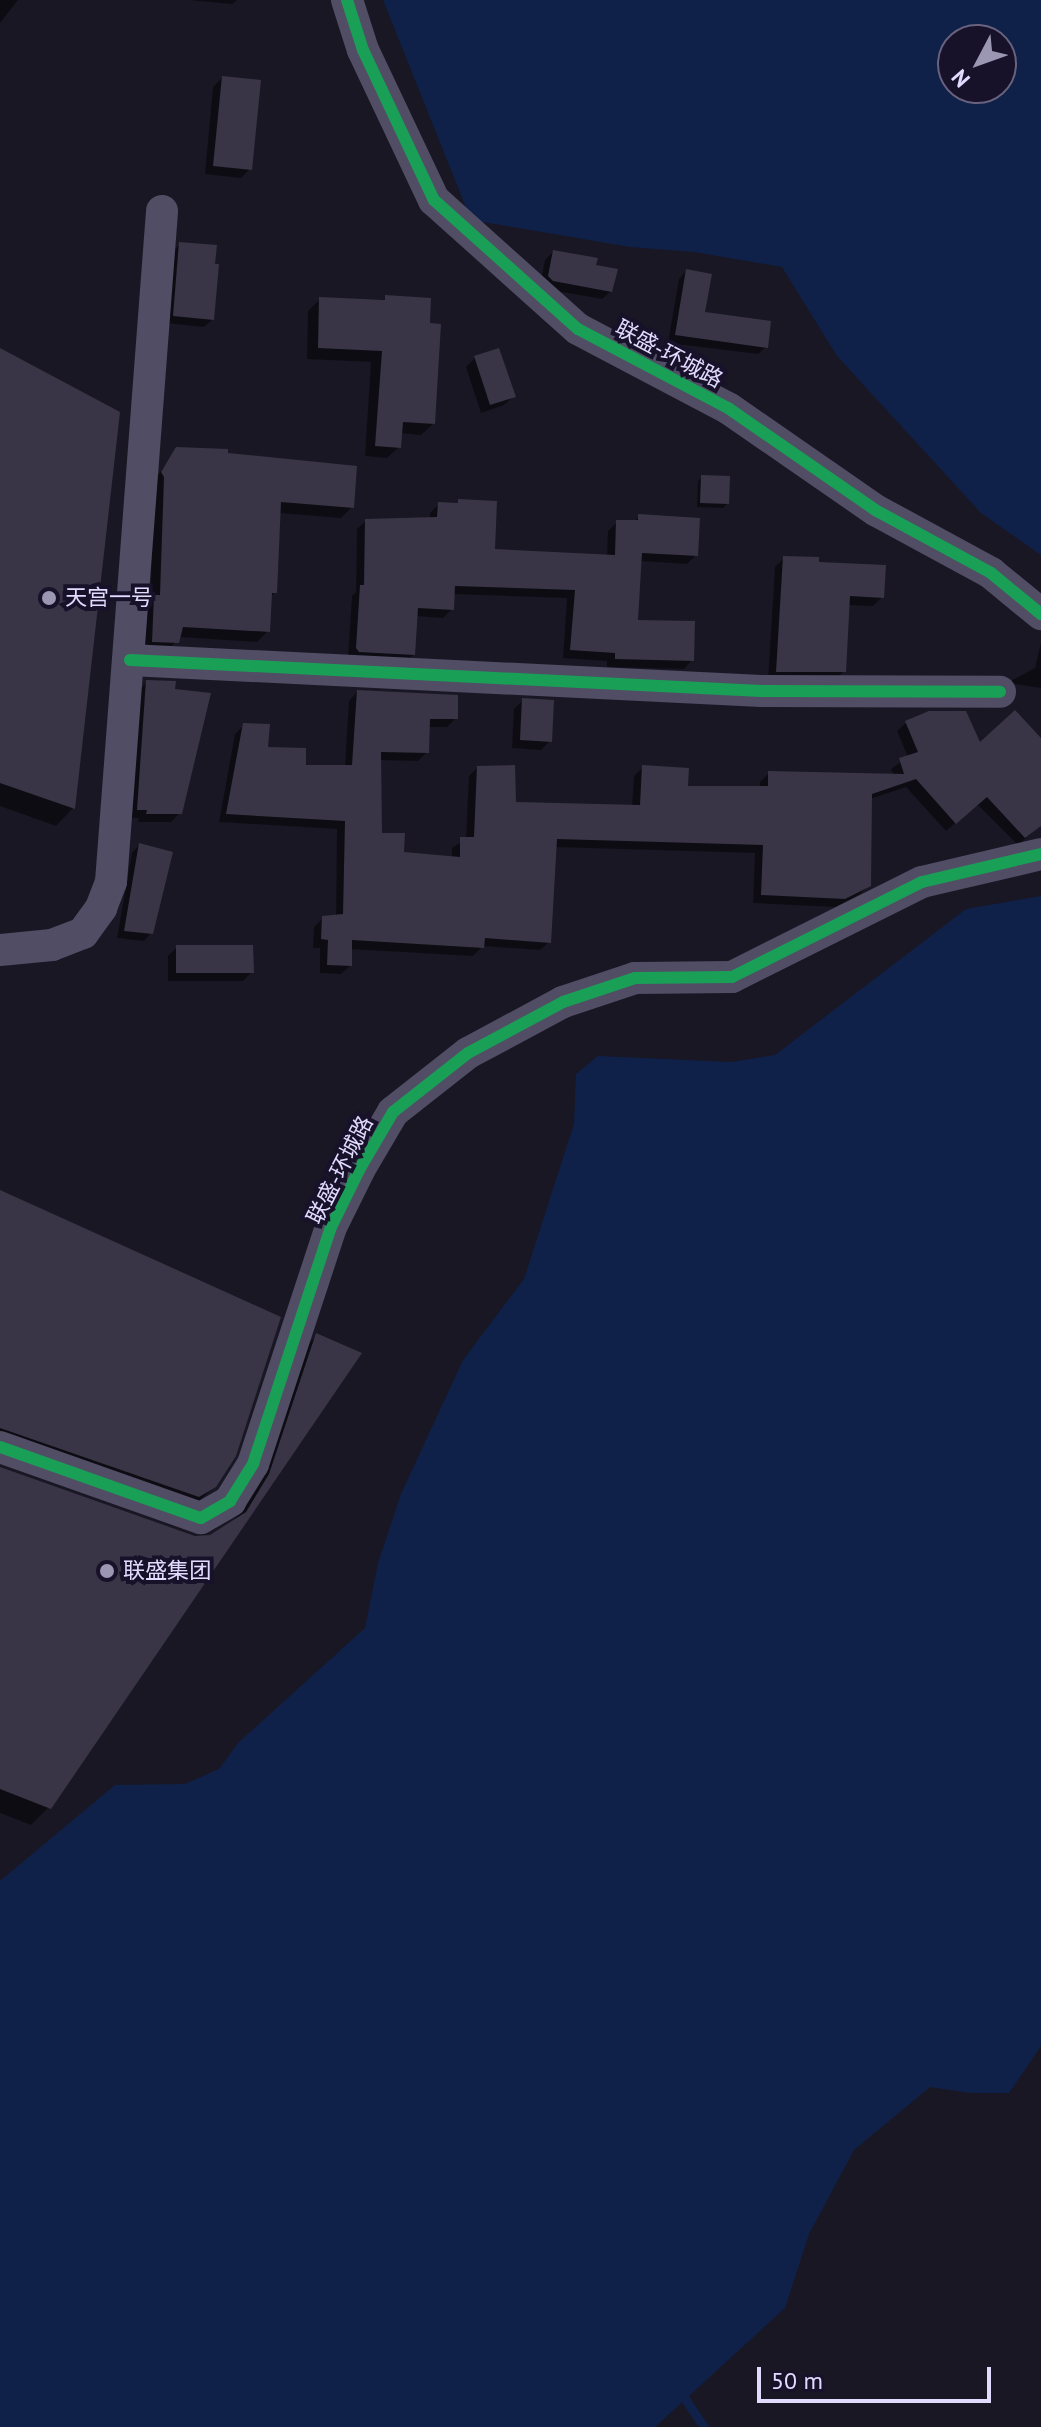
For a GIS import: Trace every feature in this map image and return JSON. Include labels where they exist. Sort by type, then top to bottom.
[{"type":"street","name":"联盛-环城路","points":[[347,0],[363,50],[434,200],[578,329],[728,408],[877,511],[991,573],[1041,614]]},
{"type":"street","points":[[0,950],[52,945],[83,933],[101,908],[111,882],[162,211]]},
{"type":"street","points":[[130,660],[761,691],[1000,692]]},
{"type":"street","name":"联盛-环城路","points":[[0,1447],[201,1518],[230,1501],[253,1464],[331,1227],[359,1170],[393,1112],[468,1053],[563,1002],[635,978],[732,977],[922,882],[1041,854]]},
{"type":"water","points":[[383,0],[1041,0],[1041,555],[981,513],[837,356],[782,267],[694,252],[630,247],[471,220]]},
{"type":"water","points":[[1041,896],[1041,2046],[1009,2093],[970,2093],[930,2087],[854,2150],[809,2234],[785,2308],[655,2427],[0,2427],[0,1881],[115,1785],[185,1784],[219,1769],[238,1743],[365,1628],[378,1563],[401,1494],[463,1360],[524,1279],[574,1124],[576,1074],[598,1056],[732,1062],[775,1055],[966,909]]},
{"type":"building","points":[[222,76],[261,80],[252,170],[213,166]]},
{"type":"building","points":[[179,242],[217,245],[215,264],[219,264],[214,320],[173,316]]},
{"type":"building","points":[[553,250],[598,258],[596,265],[618,269],[612,292],[553,281],[548,276]]},
{"type":"building","points":[[686,269],[712,274],[705,312],[771,321],[768,348],[675,335]]},
{"type":"building","points":[[385,295],[431,298],[430,323],[441,324],[435,424],[403,422],[401,448],[375,446],[382,351],[318,348],[319,297],[385,300]]},
{"type":"building","name":"天宫一号","points":[[0,348],[120,412],[75,809],[0,783]]},
{"type":"building","points":[[499,348],[516,397],[490,405],[474,356]]},
{"type":"building","points":[[176,447],[228,449],[228,453],[357,466],[354,508],[281,502],[277,593],[272,593],[270,632],[183,627],[179,643],[152,642],[154,595],[160,595],[164,477],[161,472]]},
{"type":"building","points":[[701,475],[730,476],[729,504],[700,503]]},
{"type":"building","points":[[458,499],[497,501],[495,549],[615,555],[616,520],[638,520],[638,514],[700,518],[698,556],[642,553],[638,620],[695,621],[694,661],[615,659],[615,653],[570,650],[575,590],[455,586],[454,610],[418,608],[415,655],[359,652],[356,648],[360,585],[364,585],[365,519],[437,517],[438,502],[458,503]]},
{"type":"building","points":[[783,556],[819,557],[819,562],[886,565],[884,598],[850,596],[846,672],[776,672]]},
{"type":"building","points":[[146,680],[176,681],[175,689],[211,693],[182,814],[146,814],[147,810],[137,810]]},
{"type":"building","points":[[357,690],[458,695],[458,719],[430,719],[429,753],[381,752],[382,833],[405,833],[404,852],[460,857],[460,837],[474,837],[477,766],[515,765],[516,802],[640,805],[642,765],[689,768],[688,786],[768,786],[768,771],[904,774],[899,758],[918,752],[905,721],[929,711],[966,711],[980,742],[1015,710],[1041,738],[1041,826],[1025,838],[987,797],[956,824],[916,779],[872,794],[871,886],[845,899],[761,895],[763,845],[557,839],[551,943],[485,938],[484,948],[352,940],[352,966],[327,965],[328,940],[321,939],[322,916],[343,914],[345,821],[226,814],[243,723],[270,724],[268,747],[306,748],[306,765],[352,765]]},
{"type":"building","points":[[522,698],[554,700],[552,742],[520,740]]},
{"type":"building","points":[[139,843],[173,852],[153,934],[124,931]]},
{"type":"building","points":[[176,945],[253,945],[254,973],[176,973]]},
{"type":"building","points":[[0,1190],[281,1317],[236,1456],[216,1487],[199,1497],[0,1428]]},
{"type":"building","points":[[316,1333],[362,1353],[51,1809],[0,1789],[0,1467],[195,1536],[210,1535],[246,1512],[269,1474]]},
{"type":"waterway","points":[[679,2390],[704,2427]]},
{"type":"cycle path","points":[[347,0],[363,50],[434,200],[578,329],[728,408],[877,511],[991,573],[1041,614]]},
{"type":"cycle path","points":[[130,660],[761,691],[1000,692]]},
{"type":"cycle path","points":[[0,1447],[201,1518],[230,1501],[253,1464],[331,1227],[359,1170],[393,1112],[468,1053],[563,1002],[635,978],[732,977],[922,882],[1041,854]]},
{"type":"place","name":"天宫一号","points":[[49,598]]},
{"type":"place","name":"联盛集团","points":[[107,1571]]}]
